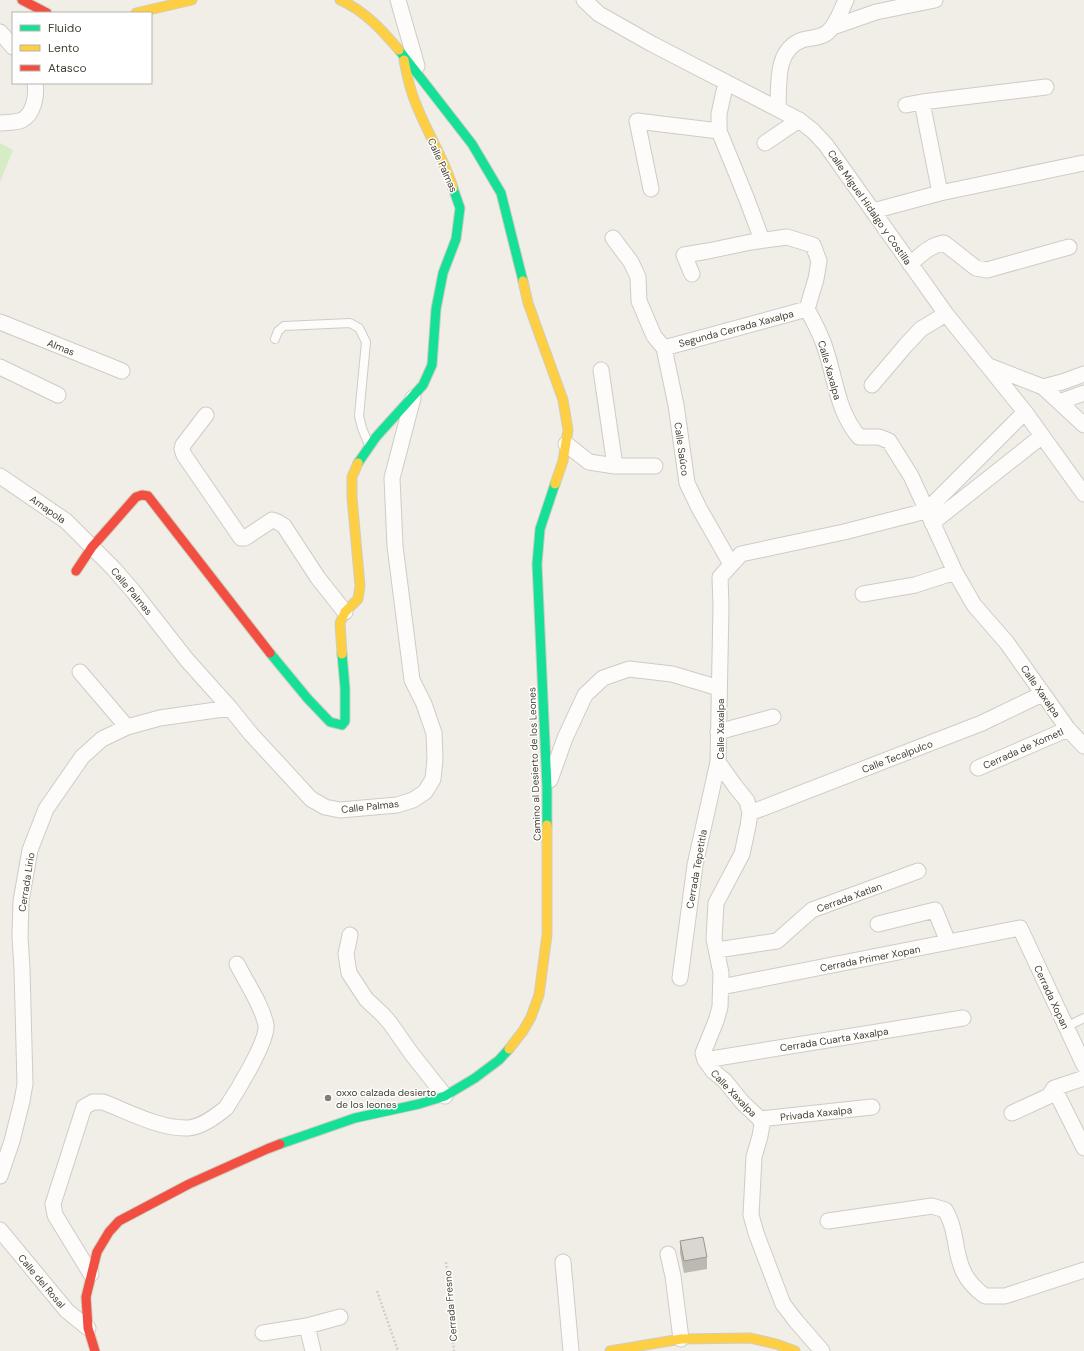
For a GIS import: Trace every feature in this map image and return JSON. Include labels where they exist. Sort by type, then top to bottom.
[{"type":"main road","points":[[22,0],[44,12]]},
{"type":"main road","points":[[140,12],[192,0]]},
{"type":"main road","name":"Camino al Desierto de los Leones","points":[[95,1351],[88,1328],[86,1297],[97,1252],[101,1242],[119,1222],[189,1184],[267,1149],[355,1118],[419,1104],[445,1096],[485,1071],[499,1060],[514,1044],[531,1017],[539,995],[546,935],[547,787],[536,564],[540,529],[563,461],[566,444],[568,430],[564,400],[528,303],[501,193],[472,144],[387,35],[365,14],[340,0]]},
{"type":"main road","name":"Calle Palmas","points":[[76,571],[92,547],[136,497],[142,495],[148,496],[209,573],[255,635],[308,699],[330,722],[342,725],[345,721],[346,714],[340,623],[345,612],[358,599],[360,586],[352,497],[352,477],[358,462],[370,445],[423,384],[432,365],[436,309],[442,273],[456,239],[460,208],[449,174],[411,91],[402,53]]},
{"type":"main road","points":[[610,1351],[681,1339],[750,1338],[776,1344],[795,1351]]},
{"type":"street","points":[[398,0],[421,78]]},
{"type":"street","name":"Calle Miguel Hidalgo y Costilla","points":[[584,0],[604,17],[778,108],[799,120],[813,131],[826,144],[946,314],[1025,412],[1084,494]]},
{"type":"street","points":[[603,0],[604,17]]},
{"type":"street","points":[[833,27],[846,0]]},
{"type":"street","points":[[778,108],[782,58],[788,49],[795,43],[805,39],[822,36],[833,27],[878,6],[935,0]]},
{"type":"street","points":[[0,32],[12,46]]},
{"type":"street","points":[[726,82],[719,114],[719,131],[762,240]]},
{"type":"street","points":[[0,123],[22,120],[30,112],[34,100],[35,84]]},
{"type":"street","points":[[906,105],[1046,87]]},
{"type":"street","points":[[922,102],[940,193]]},
{"type":"street","points":[[765,143],[799,120]]},
{"type":"street","points":[[651,189],[637,121],[719,131]]},
{"type":"street","points":[[873,211],[940,193],[1083,163]]},
{"type":"street","points":[[692,274],[684,255],[762,240],[787,237],[813,245],[818,261],[816,279],[808,309]]},
{"type":"street","points":[[613,238],[631,262],[638,277],[639,301],[654,336],[664,348]]},
{"type":"street","points":[[910,264],[926,250],[937,244],[944,243],[976,268],[987,270],[1069,247]]},
{"type":"street","name":"Segunda Cerrada Xaxalpa","points":[[664,348],[808,309]]},
{"type":"street","name":"Calle Xaxalpa","points":[[808,309],[824,343],[838,398],[852,428],[859,437],[879,437],[889,441],[911,476],[954,572],[974,605],[1007,643],[1042,694],[1084,746]]},
{"type":"street","points":[[872,385],[921,329],[946,314]]},
{"type":"street","name":"Almas","points":[[0,322],[122,371]]},
{"type":"street","name":"Calle Saúco","points":[[664,348],[676,404],[687,483],[699,508],[732,564]]},
{"type":"street","points":[[987,365],[1043,387],[1084,425]]},
{"type":"street","points":[[0,366],[58,395]]},
{"type":"street","points":[[601,370],[615,466]]},
{"type":"street","points":[[1043,387],[1084,374]]},
{"type":"street","points":[[1059,402],[1084,393]]},
{"type":"street","name":"Calle Palmas","points":[[92,547],[133,591],[188,660],[251,734],[292,781],[311,799],[325,807],[340,810],[397,805],[413,800],[425,792],[433,778],[435,758],[434,733],[424,704],[412,680],[395,546],[392,478],[415,394]]},
{"type":"street","points":[[929,517],[1025,412]]},
{"type":"street","points":[[206,415],[183,445],[182,449],[184,455],[224,514],[241,538],[245,538],[272,520],[277,521],[284,526],[318,578],[345,612]]},
{"type":"street","points":[[929,517],[1042,436]]},
{"type":"street","points":[[566,444],[589,462],[615,466],[655,466]]},
{"type":"street","name":"Amapola","points":[[0,476],[66,521],[92,547]]},
{"type":"street","name":"Calle Xaxalpa","points":[[822,1351],[796,1321],[784,1304],[756,1233],[751,1215],[754,1157],[762,1125],[760,1119],[742,1102],[734,1091],[714,1071],[705,1060],[704,1053],[720,1007],[721,973],[714,939],[716,903],[742,854],[750,813],[747,801],[718,762],[721,606],[720,577],[741,554],[844,532],[929,517]]},
{"type":"street","points":[[863,594],[915,584],[954,572]]},
{"type":"street","points":[[547,787],[564,738],[585,695],[603,678],[629,669],[672,674],[720,688]]},
{"type":"street","points":[[80,672],[127,727]]},
{"type":"street","name":"Calle Tecalpulco","points":[[750,813],[982,723],[1042,694]]},
{"type":"street","name":"Cerrada Lirio","points":[[0,1176],[12,1141],[25,1084],[20,937],[21,901],[30,850],[46,809],[82,758],[102,739],[127,727],[160,718],[230,708]]},
{"type":"street","points":[[718,732],[773,717]]},
{"type":"street","name":"Cerrada de Xometl","points":[[978,768],[1068,728]]},
{"type":"street","name":"Cerrada Tepetitla","points":[[680,978],[695,865],[718,762]]},
{"type":"street","name":"Cerrada Xatlan","points":[[717,950],[777,941],[812,910],[918,871]]},
{"type":"street","points":[[878,924],[934,910],[948,942]]},
{"type":"street","name":"Cerrada Primer Xopan","points":[[721,987],[1020,928]]},
{"type":"street","name":"Cerrada Xopan","points":[[1020,928],[1084,1065]]},
{"type":"street","points":[[350,935],[346,954],[349,973],[366,999],[390,1023],[411,1053],[445,1096]]},
{"type":"street","points":[[91,1274],[55,1215],[53,1204],[84,1107],[93,1102],[102,1102],[163,1126],[189,1128],[200,1125],[218,1115],[226,1108],[259,1050],[265,1037],[266,1026],[256,1001],[237,964]]},
{"type":"street","name":"Cerrada Cuarta Xaxalpa","points":[[705,1060],[963,1018]]},
{"type":"street","points":[[1012,1113],[1049,1096],[1054,1088],[1084,1078]]},
{"type":"street","points":[[1054,1088],[1084,1148]]},
{"type":"street","name":"Privada Xaxalpa","points":[[760,1119],[872,1107]]},
{"type":"street","points":[[828,1221],[932,1206],[945,1210],[952,1222],[960,1263],[969,1282],[985,1296],[1005,1296],[1084,1270]]},
{"type":"street","name":"Calle del Rosal","points":[[0,1230],[67,1311],[88,1328]]},
{"type":"street","points":[[668,1254],[673,1276],[681,1339]]},
{"type":"street","points":[[563,1262],[571,1351]]},
{"type":"street","points":[[263,1333],[307,1326],[340,1317]]},
{"type":"street","points":[[307,1326],[313,1351]]},
{"type":"lane","points":[[275,339],[278,331],[284,326],[350,322],[360,328],[366,342],[359,416],[362,428],[370,445]]},
{"type":"lane","points":[[1066,1027],[1084,1018]]},
{"type":"path","name":"Cerrada Fresno","points":[[446,1262],[454,1351]]},
{"type":"path","points":[[377,1291],[398,1351]]},
{"type":"green space","points":[[0,143],[13,150],[0,182]]},
{"type":"building","points":[[703,1237],[707,1257],[684,1261],[680,1241]]},
{"type":"traffic: fast","points":[[399,50],[472,144],[501,193],[523,281]]},
{"type":"traffic: fast","points":[[358,463],[376,437],[423,385],[432,365],[436,309],[443,273],[456,239],[460,208],[453,188]]},
{"type":"traffic: fast","points":[[547,825],[547,787],[537,564],[540,529],[555,484]]},
{"type":"traffic: fast","points":[[270,653],[308,699],[330,722],[342,725],[345,721],[345,688],[342,654]]},
{"type":"traffic: fast","points":[[280,1144],[355,1118],[419,1104],[445,1096],[475,1078],[499,1060],[509,1049]]},
{"type":"traffic: slow","points":[[140,12],[192,0]]},
{"type":"traffic: slow","points":[[340,0],[349,4],[365,15],[399,50]]},
{"type":"traffic: slow","points":[[404,60],[415,103],[444,163],[453,188]]},
{"type":"traffic: slow","points":[[523,281],[528,303],[563,400],[568,430],[563,461],[555,484]]},
{"type":"traffic: slow","points":[[342,654],[340,623],[345,612],[358,599],[360,586],[352,497],[352,477],[358,463]]},
{"type":"traffic: slow","points":[[509,1049],[523,1031],[531,1017],[539,995],[547,935],[547,825]]},
{"type":"traffic: slow","points":[[610,1351],[681,1339],[750,1338],[776,1344],[795,1351]]},
{"type":"traffic: jam","points":[[22,0],[45,12]]},
{"type":"traffic: jam","points":[[76,571],[92,547],[136,497],[142,495],[148,496],[270,653]]},
{"type":"traffic: jam","points":[[95,1351],[88,1328],[86,1297],[97,1252],[109,1232],[119,1221],[189,1184],[280,1144]]},
{"type":"place","name":"oxxo calzada desierto de los leones","points":[[328,1098]]}]
